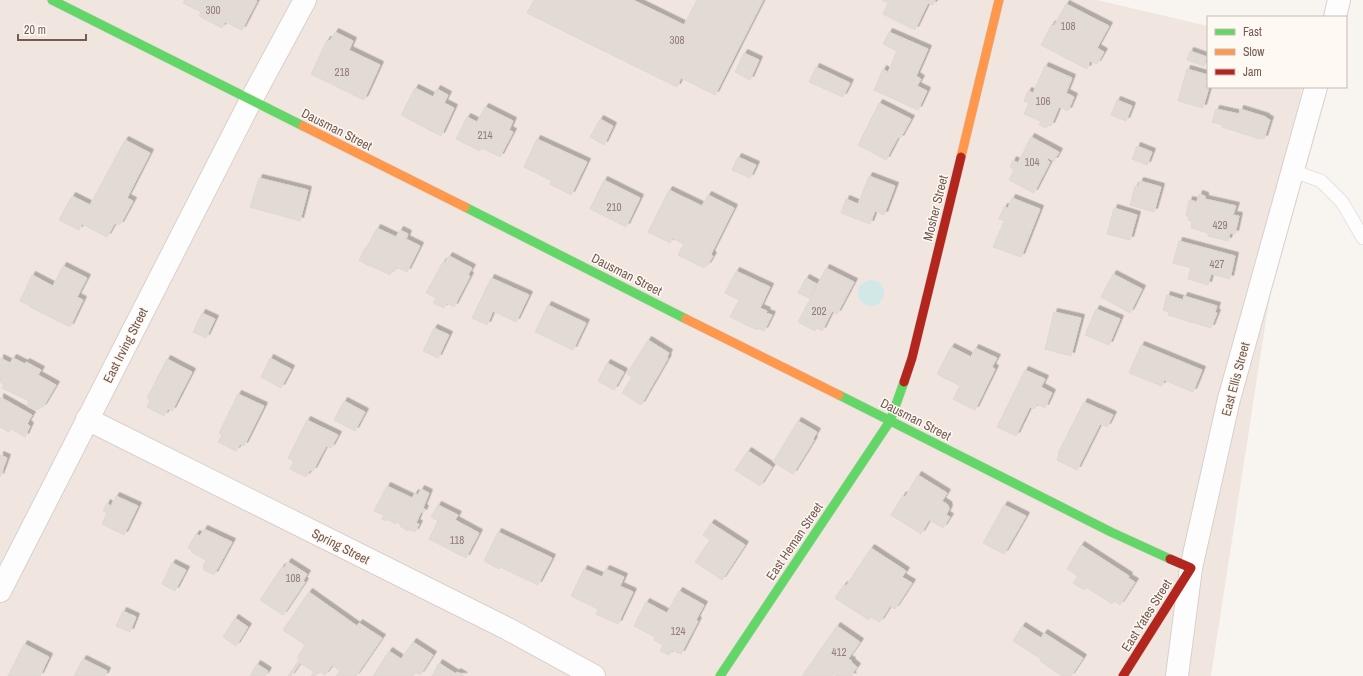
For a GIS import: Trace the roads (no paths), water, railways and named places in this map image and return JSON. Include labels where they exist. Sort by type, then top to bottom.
[{"type":"street","name":"Dausman Street","points":[[52,0],[1112,532],[1191,568]]},
{"type":"street","name":"East Irving Street","points":[[0,591],[87,419],[305,0]]},
{"type":"street","name":"Mosher Street","points":[[890,421],[912,358],[999,0]]},
{"type":"street","points":[[1335,16],[1339,0]]},
{"type":"street","name":"East Ellis Street","points":[[1177,676],[1191,568],[1229,399],[1316,88]]},
{"type":"street","name":"Spring Street","points":[[87,419],[508,629],[594,676]]},
{"type":"street","name":"East Heman Street","points":[[720,676],[890,421]]},
{"type":"street","name":"East Yates Street","points":[[1123,676],[1191,568]]},
{"type":"lane","points":[[1293,171],[1321,181],[1342,202],[1363,238]]}]
